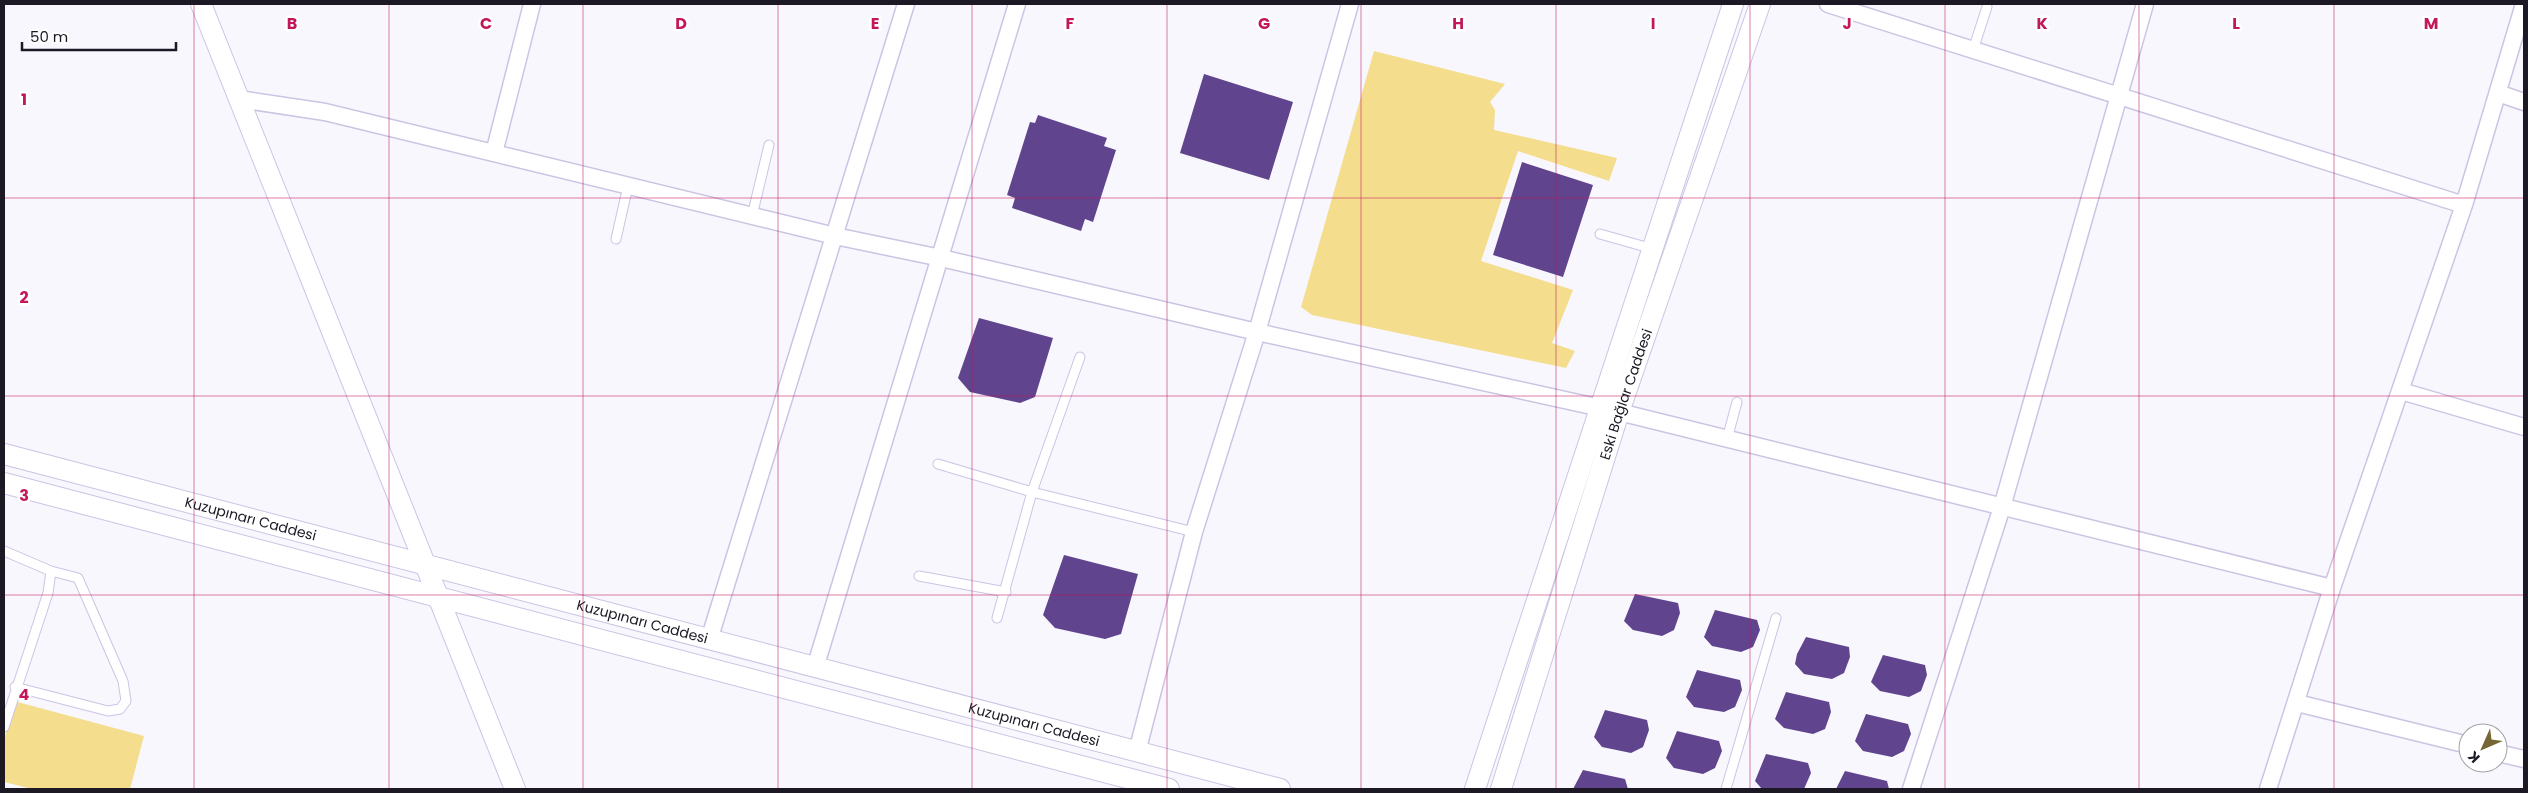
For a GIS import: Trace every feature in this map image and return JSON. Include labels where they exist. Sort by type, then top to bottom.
[{"type":"street","points":[[201,4],[515,789]]},
{"type":"street","points":[[494,153],[532,4]]},
{"type":"street","points":[[709,640],[906,4]]},
{"type":"street","points":[[815,668],[942,258],[1017,4]]},
{"type":"street","points":[[1137,752],[1194,532],[1257,332],[1350,4]]},
{"type":"street","name":"Eski Bağlar Caddesi","points":[[1475,789],[1733,4]]},
{"type":"street","name":"Eski Bağlar Caddesi","points":[[1501,789],[1619,412],[1760,4]]},
{"type":"street","points":[[1828,4],[2464,205]]},
{"type":"street","points":[[1911,789],[2002,507],[2145,4]]},
{"type":"street","points":[[2268,789],[2297,703],[2332,588],[2464,205],[2524,4]]},
{"type":"street","points":[[2498,93],[2524,102]]},
{"type":"street","points":[[239,99],[325,112],[834,236],[942,258],[1257,332],[1599,407],[2332,588]]},
{"type":"street","points":[[2401,391],[2524,427]]},
{"type":"street","name":"Kuzupınarı Caddesi","points":[[4,454],[1280,789]]},
{"type":"street","name":"Kuzupınarı Caddesi","points":[[4,483],[1169,789]]},
{"type":"street","points":[[2297,703],[2458,743]]},
{"type":"street","points":[[2508,755],[2524,759]]},
{"type":"lane","points":[[1973,50],[1987,7]]},
{"type":"lane","points":[[752,216],[769,145]]},
{"type":"lane","points":[[616,239],[628,186]]},
{"type":"lane","points":[[1600,234],[1653,249]]},
{"type":"lane","points":[[997,618],[1006,592],[1032,492],[1080,357]]},
{"type":"lane","points":[[1726,438],[1737,402]]},
{"type":"lane","points":[[938,464],[1032,492],[1194,532]]},
{"type":"lane","points":[[4,551],[52,571],[78,578],[123,681],[126,702],[120,709],[108,711],[15,687]]},
{"type":"lane","points":[[4,727],[8,698],[15,687],[48,592],[52,571]]},
{"type":"lane","points":[[919,576],[1006,592]]},
{"type":"lane","points":[[1726,789],[1776,618]]},
{"type":"shaded area","points":[[1374,51],[1505,84],[1490,102],[1495,110],[1494,130],[1617,158],[1609,181],[1518,151],[1481,261],[1573,290],[1552,343],[1575,351],[1566,368],[1312,315],[1301,307]]},
{"type":"shaded area","points":[[14,701],[144,736],[130,789],[32,789],[4,782],[4,741]]},
{"type":"building","points":[[1204,74],[1293,102],[1269,180],[1180,153]]},
{"type":"building","points":[[1038,115],[1107,138],[1104,146],[1116,150],[1093,222],[1085,219],[1081,231],[1012,208],[1015,198],[1007,195],[1030,122],[1035,123]]},
{"type":"building","points":[[1522,162],[1593,185],[1563,277],[1493,255]]},
{"type":"building","points":[[979,318],[1053,338],[1035,397],[1020,403],[970,392],[958,378]]},
{"type":"building","points":[[1064,555],[1138,574],[1121,634],[1105,639],[1055,628],[1043,615]]},
{"type":"building","points":[[1635,594],[1678,603],[1680,613],[1674,630],[1662,636],[1633,630],[1624,621]]},
{"type":"building","points":[[1715,610],[1757,620],[1760,630],[1753,647],[1741,652],[1712,646],[1704,637]]},
{"type":"building","points":[[1806,637],[1849,647],[1850,657],[1844,673],[1832,679],[1804,674],[1795,664],[1797,654]]},
{"type":"building","points":[[1883,655],[1925,665],[1927,675],[1921,691],[1909,697],[1880,691],[1871,682]]},
{"type":"building","points":[[1697,670],[1740,680],[1742,690],[1735,707],[1724,712],[1694,707],[1686,697]]},
{"type":"building","points":[[1786,692],[1829,702],[1831,712],[1825,729],[1813,734],[1784,728],[1775,719]]},
{"type":"building","points":[[1605,710],[1647,720],[1649,730],[1643,747],[1631,753],[1602,747],[1594,737]]},
{"type":"building","points":[[1866,714],[1908,724],[1911,734],[1904,751],[1892,757],[1863,751],[1855,741]]},
{"type":"building","points":[[1677,731],[1719,741],[1722,751],[1715,768],[1703,774],[1674,768],[1666,758]]},
{"type":"building","points":[[1766,754],[1808,763],[1811,773],[1804,789],[1762,789],[1755,781]]},
{"type":"building","points":[[1583,770],[1625,779],[1628,789],[1573,789]]},
{"type":"building","points":[[1845,771],[1887,781],[1889,789],[1836,789]]}]
